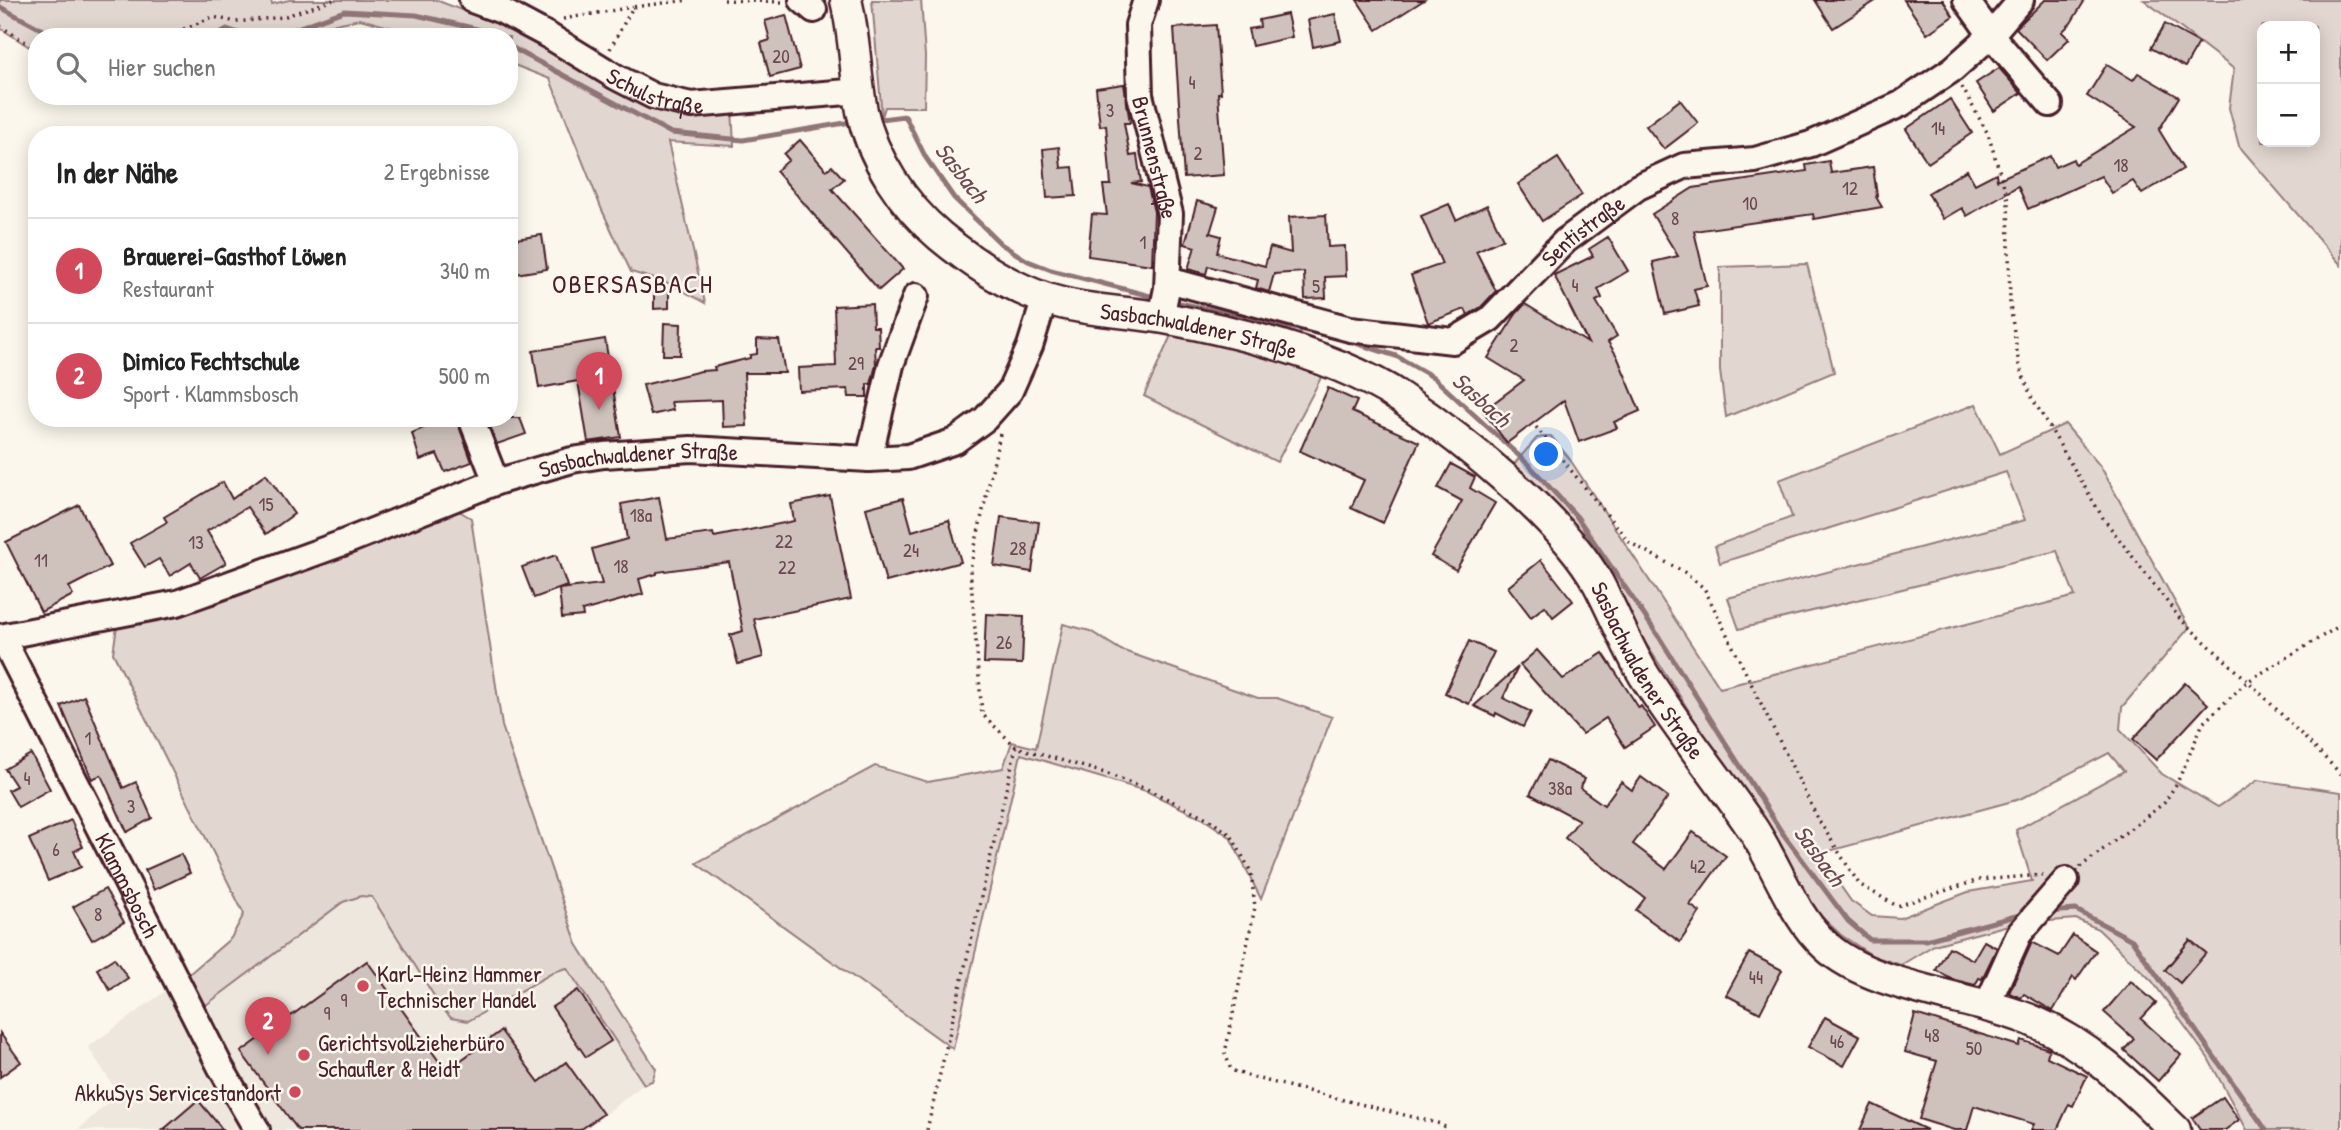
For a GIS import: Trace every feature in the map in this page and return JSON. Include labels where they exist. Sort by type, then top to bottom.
[{"type":"main road","points":[[846,0],[864,114],[886,171],[907,202],[937,234],[1010,284],[1045,299]]},
{"type":"main road","name":"Sasbachwaldener Straße","points":[[1045,299],[1088,309],[1165,299],[1216,329],[1314,356],[1352,371],[1397,395],[1465,446],[1539,511],[1571,547],[1597,581],[1620,632],[1646,677],[1766,848],[1793,902],[1813,933],[1829,950],[1865,971],[1987,1005],[2032,1020],[2070,1039],[2110,1068],[2175,1130]]},
{"type":"street","name":"Schulstraße","points":[[472,0],[502,11],[653,96],[691,104],[864,114]]},
{"type":"street","name":"Brunnenstraße","points":[[1146,0],[1138,25],[1140,95],[1170,214],[1165,299]]},
{"type":"street","points":[[1966,0],[2050,104]]},
{"type":"street","name":"Sentistraße","points":[[1165,299],[1350,329],[1453,341],[1490,318],[1564,241],[1638,187],[1684,166],[1755,160],[1811,145],[1901,104],[1953,69],[1991,34],[2021,0]]},
{"type":"street","points":[[869,460],[891,365],[916,296]]},
{"type":"street","name":"Sasbachwaldener Straße","points":[[1,637],[177,603],[340,544],[496,482],[572,460],[691,449],[869,460],[908,457],[955,441],[985,419],[1010,391],[1030,346],[1045,299]]},
{"type":"street","points":[[475,427],[496,482]]},
{"type":"street","name":"Klammsbosch","points":[[1,637],[220,1068],[257,1130]]},
{"type":"street","points":[[1987,1005],[2019,934],[2062,876]]},
{"type":"path","points":[[186,28],[213,17],[236,22],[283,17],[333,0]]},
{"type":"path","points":[[549,36],[558,20],[688,0]]},
{"type":"path","points":[[724,0],[808,5]]},
{"type":"path","points":[[600,66],[633,7]]},
{"type":"path","points":[[0,26],[28,43]]},
{"type":"path","points":[[1953,69],[1988,134],[2008,199],[2010,305],[2019,365],[2031,396],[2103,518],[2180,620],[2248,681],[2341,774]]},
{"type":"path","points":[[1536,427],[1629,542],[1684,572],[1704,588],[1818,819],[1859,884],[1897,906],[1979,880],[2062,876],[2164,803],[2177,783],[2203,723],[2248,681],[2341,625]]},
{"type":"path","points":[[1001,429],[970,569],[982,714],[1016,747],[1105,773],[1149,790],[1207,818],[1231,835],[1251,872],[1255,907],[1225,1053],[1231,1070],[1441,1124],[1448,1130]]},
{"type":"path","points":[[927,1130],[1016,747]]},
{"type":"shaded area","points":[[0,0],[271,0],[272,4],[289,0],[436,0],[508,28],[394,28],[360,19],[316,28],[28,28],[28,46],[0,28]]},
{"type":"shaded area","points":[[872,0],[921,0],[925,56],[924,107],[885,107],[882,117]]},
{"type":"shaded area","points":[[2144,0],[2341,0],[2341,265],[2239,146],[2229,108],[2234,69]]},
{"type":"shaded area","points":[[518,32],[595,72],[732,108],[734,146],[668,142],[705,303],[671,284],[631,272],[602,210],[550,79],[518,67]]},
{"type":"shaded area","points":[[1807,264],[1834,372],[1726,417],[1720,371],[1720,267]]},
{"type":"shaded area","points":[[1172,333],[1324,372],[1277,462],[1144,396]]},
{"type":"shaded area","points":[[1976,404],[2000,454],[2065,424],[2101,467],[2189,628],[2122,707],[2120,729],[2162,774],[2218,807],[2258,780],[2341,792],[2341,1130],[2247,1130],[2208,1058],[2152,981],[2098,929],[2076,919],[2012,924],[1934,945],[1901,965],[1873,956],[1841,935],[1809,905],[1671,682],[1576,537],[1515,472],[1514,464],[1537,438],[1551,436],[1569,458],[1720,688],[2075,596],[2057,551],[1739,629],[1728,598],[2025,520],[2006,472],[1720,563],[1715,546],[1792,517],[1779,480]],"holes":[[[2109,753],[2124,771],[2016,830],[2032,881],[1968,892],[1900,918],[1872,916],[1851,901],[1818,854],[2020,799]]]},
{"type":"shaded area","points":[[459,511],[471,518],[502,726],[577,944],[656,1069],[652,1081],[644,1084],[567,968],[556,971],[468,1021],[451,1018],[441,1007],[372,897],[361,896],[343,902],[206,1005],[197,1002],[187,983],[189,974],[231,938],[244,914],[113,653],[117,626],[214,605]]},
{"type":"shaded area","points":[[1063,624],[1090,631],[1121,650],[1258,698],[1277,698],[1332,717],[1261,899],[1230,837],[1202,818],[1146,791],[1021,754],[953,1049],[696,863],[875,766],[928,782],[1003,768],[1012,742],[1036,748]]},
{"type":"shaded area","points":[[361,896],[372,897],[441,1007],[567,968],[644,1084],[585,1130],[78,1130],[118,1093],[88,1047],[189,974],[187,983],[343,902]]},
{"type":"building","points":[[1357,0],[1424,0],[1377,30]]},
{"type":"building","points":[[1815,0],[1877,0],[1833,28]]},
{"type":"building","points":[[1904,0],[1943,0],[1953,16],[1927,34]]},
{"type":"building","points":[[2045,0],[2085,0],[2062,32],[2069,39],[2047,60],[2016,28]]},
{"type":"building","points":[[1287,14],[1292,37],[1252,46],[1248,29],[1260,27],[1259,20]]},
{"type":"building","points":[[1335,14],[1341,41],[1313,47],[1308,20]]},
{"type":"building","points":[[786,15],[800,69],[770,77],[761,43],[770,40],[765,21]]},
{"type":"building","points":[[2165,24],[2199,43],[2185,67],[2151,48]]},
{"type":"building","points":[[1216,25],[1224,175],[1184,178],[1174,28]]},
{"type":"building","points":[[2107,64],[2133,80],[2138,73],[2179,97],[2159,130],[2183,169],[2142,194],[2133,181],[2112,193],[2101,176],[2028,209],[2018,186],[1967,216],[1962,208],[1943,219],[1928,193],[1967,170],[1975,184],[1996,173],[1997,180],[2050,156],[2055,167],[2073,159],[2075,164],[2136,127],[2087,96]]},
{"type":"building","points":[[1999,68],[2021,93],[1994,111],[1976,83]]},
{"type":"building","points":[[1124,84],[1130,123],[1124,123],[1130,156],[1137,155],[1141,182],[1131,183],[1148,187],[1154,212],[1152,265],[1088,256],[1092,214],[1107,215],[1103,185],[1111,185],[1106,125],[1100,126],[1096,88]]},
{"type":"building","points":[[1950,99],[1972,133],[1928,163],[1906,129]]},
{"type":"building","points":[[1680,100],[1698,123],[1664,149],[1646,126]]},
{"type":"building","points":[[800,140],[826,170],[832,166],[844,179],[832,189],[903,269],[879,290],[776,171],[789,160],[784,154]]},
{"type":"building","points":[[1059,147],[1061,168],[1073,167],[1076,196],[1047,198],[1043,149]]},
{"type":"building","points":[[1558,158],[1582,195],[1542,221],[1518,184]]},
{"type":"building","points":[[1829,161],[1831,173],[1873,167],[1876,197],[1882,207],[1814,219],[1813,214],[1694,231],[1707,286],[1694,289],[1699,306],[1665,314],[1653,262],[1678,256],[1652,214],[1693,188],[1807,171],[1806,165]]},
{"type":"building","points":[[1197,201],[1218,207],[1210,233],[1221,236],[1217,253],[1265,266],[1270,247],[1291,253],[1289,217],[1326,215],[1328,247],[1345,246],[1346,276],[1325,277],[1326,298],[1305,299],[1304,272],[1274,274],[1269,292],[1256,288],[1258,280],[1208,266],[1206,274],[1188,269],[1195,247],[1185,244]]},
{"type":"building","points":[[1449,204],[1456,220],[1487,205],[1503,239],[1476,251],[1496,291],[1481,307],[1468,315],[1465,309],[1428,323],[1411,275],[1442,264],[1421,216]]},
{"type":"building","points":[[542,235],[547,269],[518,274],[518,239]]},
{"type":"building","points":[[1608,237],[1628,271],[1598,289],[1602,298],[1596,301],[1617,336],[1608,342],[1617,356],[1640,411],[1614,422],[1617,428],[1579,442],[1564,400],[1507,443],[1483,411],[1524,380],[1488,358],[1525,304],[1588,343],[1554,275],[1593,256],[1589,249]]},
{"type":"building","points":[[654,287],[669,287],[669,308],[654,309]]},
{"type":"building","points":[[872,304],[873,327],[878,327],[879,347],[875,347],[876,365],[871,384],[867,384],[867,397],[849,397],[848,389],[799,391],[798,368],[836,366],[834,306]]},
{"type":"building","points":[[664,323],[681,324],[680,355],[663,355]]},
{"type":"building","points":[[605,339],[621,437],[588,442],[578,381],[539,388],[533,351]]},
{"type":"building","points":[[757,339],[779,340],[785,373],[744,373],[747,426],[723,427],[722,400],[671,402],[673,410],[651,415],[643,385],[715,370],[714,367],[750,358],[750,355],[757,354]]},
{"type":"building","points":[[1328,388],[1357,401],[1352,412],[1419,442],[1383,523],[1351,508],[1364,480],[1300,451]]},
{"type":"building","points":[[520,418],[526,434],[497,444],[490,427],[518,427]]},
{"type":"building","points":[[426,427],[459,427],[472,462],[445,472],[437,454],[420,460],[412,433]]},
{"type":"building","points":[[1451,464],[1475,477],[1470,488],[1495,503],[1456,570],[1431,556],[1462,501],[1438,488]]},
{"type":"building","points":[[266,474],[294,514],[266,534],[247,507],[207,531],[226,563],[200,578],[191,563],[170,576],[159,559],[145,567],[130,543],[167,522],[164,517],[223,482],[232,499]]},
{"type":"building","points":[[830,496],[851,599],[754,619],[763,657],[738,664],[730,635],[743,631],[729,562],[657,572],[639,579],[643,594],[582,611],[583,616],[562,618],[559,589],[602,584],[592,549],[627,539],[621,504],[659,497],[667,539],[713,533],[714,537],[794,521],[791,504]]},
{"type":"building","points":[[903,498],[912,531],[949,520],[961,562],[886,582],[866,508]]},
{"type":"building","points":[[79,505],[110,566],[69,587],[73,595],[41,612],[6,542]]},
{"type":"building","points":[[1001,517],[1039,522],[1032,572],[994,566]]},
{"type":"building","points":[[556,555],[567,586],[534,598],[522,567]]},
{"type":"building","points":[[1541,560],[1573,601],[1553,617],[1545,606],[1531,617],[1508,587]]},
{"type":"building","points":[[986,614],[1024,616],[1022,664],[984,663]]},
{"type":"building","points":[[1469,641],[1494,652],[1469,704],[1445,693]]},
{"type":"building","points":[[1537,650],[1563,679],[1603,653],[1639,708],[1641,706],[1655,727],[1625,747],[1606,718],[1582,734],[1520,665]]},
{"type":"building","points":[[1518,667],[1503,698],[1531,712],[1523,727],[1496,713],[1495,716],[1474,706]]},
{"type":"building","points":[[2185,683],[2208,704],[2156,760],[2133,739]]},
{"type":"building","points":[[84,696],[123,788],[136,782],[152,818],[127,832],[101,775],[92,779],[61,706]]},
{"type":"building","points":[[31,754],[50,789],[18,807],[8,790],[16,786],[5,769]]},
{"type":"building","points":[[1548,760],[1585,779],[1580,788],[1604,805],[1621,782],[1632,790],[1641,777],[1668,797],[1633,844],[1666,869],[1693,832],[1726,856],[1690,905],[1700,912],[1680,942],[1636,910],[1645,898],[1565,838],[1579,820],[1530,794]]},
{"type":"building","points":[[71,820],[83,847],[74,851],[81,867],[48,881],[29,839]]},
{"type":"building","points":[[181,854],[190,873],[154,890],[145,870]]},
{"type":"building","points":[[105,889],[124,922],[92,940],[73,907]]},
{"type":"building","points":[[2073,935],[2096,951],[2076,980],[2073,977],[2053,1011],[2024,994],[2021,998],[2009,993],[2032,942],[2059,956]]},
{"type":"building","points":[[2190,940],[2206,953],[2180,983],[2165,970]]},
{"type":"building","points":[[1984,941],[1997,948],[1982,979],[1979,978],[1975,985],[1951,979],[1936,970],[1949,947],[1973,960]]},
{"type":"building","points":[[1749,953],[1782,970],[1760,1013],[1726,995]]},
{"type":"building","points":[[114,958],[128,978],[110,990],[97,969]]},
{"type":"building","points":[[367,961],[446,1071],[501,1031],[539,1082],[566,1062],[603,1114],[580,1130],[298,1130],[241,1052]]},
{"type":"building","points":[[2131,981],[2156,1003],[2141,1019],[2181,1055],[2158,1081],[2124,1050],[2134,1039],[2104,1012]]},
{"type":"building","points":[[578,990],[611,1041],[586,1057],[552,1007]]},
{"type":"building","points":[[1915,1014],[2019,1046],[2021,1040],[2049,1049],[2047,1057],[2087,1076],[2073,1106],[2069,1104],[2057,1130],[2031,1130],[2034,1124],[1974,1106],[1967,1130],[1954,1130],[1919,1119],[1937,1061],[1905,1052]]},
{"type":"building","points":[[1825,1017],[1860,1036],[1844,1066],[1808,1047]]},
{"type":"building","points":[[0,1033],[21,1062],[0,1077]]},
{"type":"building","points":[[2223,1097],[2239,1120],[2225,1130],[2200,1130],[2192,1118]]},
{"type":"building","points":[[198,1100],[223,1130],[163,1130]]},
{"type":"building","points":[[1872,1104],[1927,1130],[1860,1130]]},
{"type":"waterway","name":"Sasbach","points":[[0,7],[39,28]]},
{"type":"waterway","name":"Sasbach","points":[[297,28],[344,11],[416,15],[473,28]]},
{"type":"waterway","name":"Sasbach","points":[[518,51],[671,133],[743,140],[857,121]]},
{"type":"waterway","name":"Sasbach","points":[[873,120],[905,116],[926,158],[954,198],[1001,244],[1028,261],[1051,270],[1158,298]]},
{"type":"waterway","name":"Sasbach","points":[[1171,301],[1343,339],[1396,356],[1433,377],[1529,465],[1577,517],[1659,637],[1781,831],[1848,921],[1870,940],[1926,940],[2027,913]]},
{"type":"waterway","name":"Sasbach","points":[[2047,912],[2076,910],[2132,940],[2266,1130]]},
{"type":"place","name":"Brauerei-Gasthof Löwen","points":[[599,410]]},
{"type":"place","name":"Karl-Heinz Hammer Technischer Handel","points":[[363,986]]},
{"type":"place","name":"Dimico Fechtschule","points":[[268,1055]]},
{"type":"place","name":"Gerichtsvollzieherbüro Schaufler & Heidt","points":[[304,1055]]},
{"type":"place","name":"AkkuSys Servicestandort","points":[[295,1092]]},
{"type":"district","name":"OBERSASBACH","points":[[633,283]]}]
